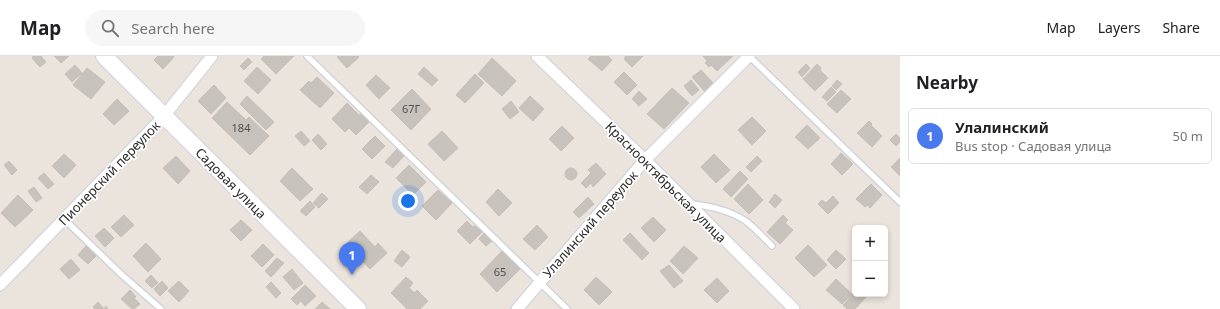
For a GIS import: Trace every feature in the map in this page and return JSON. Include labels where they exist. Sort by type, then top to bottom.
[{"type":"main road","name":"Садовая улица","points":[[104,56],[358,309]]},
{"type":"street","name":"Пионерский переулок","points":[[0,285],[164,116],[212,56]]},
{"type":"street","name":"Краснооктябрьская улица","points":[[537,56],[645,160],[794,309]]},
{"type":"street","name":"Улалинский переулок","points":[[517,309],[645,160],[749,56]]},
{"type":"lane","points":[[307,56],[568,309]]},
{"type":"lane","points":[[749,56],[900,202]]},
{"type":"lane","points":[[688,203],[710,206],[740,217],[772,246]]},
{"type":"lane","points":[[64,219],[122,275],[161,309]]},
{"type":"building","points":[[33,56],[41,56],[46,62],[40,67],[32,58]]},
{"type":"building","points":[[54,56],[69,56],[61,63]]},
{"type":"building","points":[[158,56],[174,57],[163,69],[154,60]]},
{"type":"building","points":[[264,56],[294,56],[276,74],[261,59]]},
{"type":"building","points":[[591,56],[608,56],[612,60],[602,71],[588,59]]},
{"type":"building","points":[[626,56],[643,56],[632,67],[624,59]]},
{"type":"building","points":[[703,56],[733,56],[717,71],[711,65],[709,67],[705,63],[707,61]]},
{"type":"building","points":[[337,57],[359,57],[347,68]]},
{"type":"building","points":[[248,58],[252,62],[244,70],[240,66]]},
{"type":"building","points":[[492,58],[516,81],[502,96],[478,74]]},
{"type":"building","points":[[806,64],[810,68],[802,77],[798,72]]},
{"type":"building","points":[[817,64],[821,68],[820,70],[828,78],[815,91],[803,79]]},
{"type":"building","points":[[75,65],[82,73],[72,82],[65,74]]},
{"type":"building","points":[[257,67],[271,80],[258,94],[244,81]]},
{"type":"building","points":[[424,67],[438,80],[432,86],[418,74]]},
{"type":"building","points":[[87,68],[105,82],[91,99],[73,85]]},
{"type":"building","points":[[701,70],[714,84],[705,92],[692,77]]},
{"type":"building","points":[[624,72],[637,85],[627,95],[614,82]]},
{"type":"building","points":[[475,74],[484,83],[465,103],[456,95]]},
{"type":"building","points":[[376,75],[390,88],[379,99],[366,85]]},
{"type":"building","points":[[317,77],[334,93],[320,108],[300,90],[309,81],[311,83]]},
{"type":"building","points":[[691,80],[699,90],[692,96],[684,86]]},
{"type":"building","points":[[837,80],[842,84],[836,90],[832,86]]},
{"type":"building","points":[[214,85],[226,98],[211,114],[198,101]]},
{"type":"building","points":[[831,87],[836,92],[827,101],[822,97]]},
{"type":"building","points":[[672,88],[689,103],[664,129],[647,114]]},
{"type":"building","points":[[412,89],[431,109],[411,130],[391,110]]},
{"type":"building","points":[[841,90],[851,99],[837,113],[827,104]]},
{"type":"building","points":[[639,91],[647,99],[639,106],[632,99]]},
{"type":"building","points":[[247,96],[274,122],[266,130],[240,104]]},
{"type":"building","points":[[530,96],[544,109],[533,121],[519,108]]},
{"type":"building","points":[[117,99],[129,111],[114,125],[103,114]]},
{"type":"building","points":[[511,101],[519,112],[510,119],[502,109]]},
{"type":"building","points":[[227,102],[246,120],[249,117],[269,136],[250,155],[212,118]]},
{"type":"building","points":[[347,103],[359,115],[361,113],[369,122],[356,135],[349,128],[345,132],[332,119]]},
{"type":"building","points":[[752,117],[766,131],[752,145],[738,130]]},
{"type":"building","points":[[869,121],[882,136],[872,147],[857,133]]},
{"type":"building","points":[[807,125],[820,138],[808,149],[795,137]]},
{"type":"building","points":[[562,126],[574,138],[561,151],[549,139]]},
{"type":"building","points":[[301,131],[310,141],[304,146],[295,136]]},
{"type":"building","points":[[442,131],[458,148],[444,161],[428,144]]},
{"type":"building","points":[[318,134],[327,144],[321,150],[312,140]]},
{"type":"building","points":[[896,134],[900,138],[900,142],[896,146],[890,140]]},
{"type":"building","points":[[375,136],[385,146],[372,159],[362,149]]},
{"type":"building","points":[[397,149],[404,156],[393,168],[385,162]]},
{"type":"building","points":[[841,153],[853,164],[842,175],[831,164]]},
{"type":"building","points":[[64,154],[76,165],[64,178],[52,166]]},
{"type":"building","points":[[714,154],[730,170],[716,183],[701,167]]},
{"type":"building","points":[[176,156],[190,171],[178,184],[163,168]]},
{"type":"building","points":[[757,156],[762,161],[751,172],[746,167]]},
{"type":"building","points":[[900,158],[900,176],[891,167]]},
{"type":"building","points":[[9,161],[17,170],[12,175],[4,165]]},
{"type":"building","points":[[596,163],[606,174],[593,187],[591,183],[586,188],[581,183],[591,173],[588,170]]},
{"type":"building","points":[[409,165],[426,182],[413,195],[396,178]]},
{"type":"building","points":[[292,168],[313,189],[300,201],[280,181]]},
{"type":"building","points":[[569,168],[573,168],[577,174],[573,180],[569,180],[565,176],[565,172]]},
{"type":"building","points":[[740,171],[748,179],[731,197],[723,189]]},
{"type":"building","points":[[44,173],[54,184],[48,189],[38,178]]},
{"type":"building","points":[[371,175],[379,182],[367,194],[359,187]]},
{"type":"building","points":[[748,184],[763,200],[749,214],[734,199]]},
{"type":"building","points":[[871,184],[882,195],[870,208],[867,205],[865,207],[856,199]]},
{"type":"building","points":[[34,187],[42,198],[36,202],[28,191]]},
{"type":"building","points":[[498,189],[512,203],[499,216],[486,202]]},
{"type":"building","points":[[438,190],[452,203],[436,220],[422,206]]},
{"type":"building","points":[[322,193],[328,199],[319,208],[313,203]]},
{"type":"building","points":[[775,194],[782,200],[775,208],[769,202]]},
{"type":"building","points":[[18,195],[33,210],[15,227],[1,213]]},
{"type":"building","points":[[833,196],[839,203],[828,214],[818,204],[822,200],[826,203]]},
{"type":"building","points":[[588,197],[594,204],[579,218],[573,212]]},
{"type":"building","points":[[310,201],[315,207],[306,216],[300,211]]},
{"type":"building","points":[[124,215],[134,225],[121,237],[111,227]]},
{"type":"building","points":[[783,215],[788,220],[785,223],[793,230],[780,244],[767,232]]},
{"type":"building","points":[[653,217],[666,230],[654,242],[641,228]]},
{"type":"building","points":[[241,220],[252,230],[241,241],[230,230]]},
{"type":"building","points":[[467,221],[473,227],[475,226],[482,232],[470,244],[457,231]]},
{"type":"building","points":[[537,225],[548,237],[535,250],[523,239]]},
{"type":"building","points":[[104,228],[114,238],[105,247],[95,236]]},
{"type":"building","points":[[360,231],[375,247],[378,243],[387,253],[370,269],[346,244]]},
{"type":"building","points":[[485,232],[493,240],[486,246],[479,239]]},
{"type":"building","points":[[630,233],[649,253],[642,260],[623,240]]},
{"type":"building","points":[[146,243],[161,259],[148,272],[133,256]]},
{"type":"building","points":[[263,244],[274,255],[262,267],[251,256]]},
{"type":"building","points":[[808,245],[827,265],[814,277],[795,258]]},
{"type":"building","points":[[86,246],[96,256],[88,264],[78,255]]},
{"type":"building","points":[[684,246],[698,258],[683,274],[670,261]]},
{"type":"building","points":[[402,250],[410,257],[402,267],[394,261]]},
{"type":"building","points":[[836,250],[846,259],[836,269],[827,260]]},
{"type":"building","points":[[502,251],[520,269],[497,292],[480,274]]},
{"type":"building","points":[[277,258],[284,263],[271,277],[265,271]]},
{"type":"building","points":[[71,259],[80,270],[69,279],[60,269]]},
{"type":"building","points":[[669,265],[683,281],[674,288],[660,271]]},
{"type":"building","points":[[292,269],[303,283],[294,290],[283,277]]},
{"type":"building","points":[[151,275],[158,283],[152,288],[145,281]]},
{"type":"building","points":[[406,277],[413,283],[409,288],[415,293],[417,290],[428,301],[420,309],[407,309],[391,293]]},
{"type":"building","points":[[596,277],[612,292],[599,305],[584,290]]},
{"type":"building","points":[[717,278],[729,291],[717,303],[704,290]]},
{"type":"building","points":[[836,279],[852,294],[842,304],[826,290]]},
{"type":"building","points":[[162,281],[168,288],[160,296],[154,289]]},
{"type":"building","points":[[179,281],[189,291],[179,302],[168,291]]},
{"type":"building","points":[[271,282],[281,293],[276,298],[266,287]]},
{"type":"building","points":[[305,285],[316,296],[305,306],[301,301],[297,305],[291,299]]},
{"type":"building","points":[[130,290],[136,297],[134,298],[140,304],[134,309],[132,309],[121,299]]},
{"type":"building","points":[[852,295],[852,297],[866,297],[855,309],[847,309],[843,305]]},
{"type":"building","points":[[98,302],[104,309],[95,309],[93,307]]},
{"type":"building","points":[[322,302],[330,309],[315,309]]},
{"type":"place","name":"Улалинский","points":[[352,275]]}]
